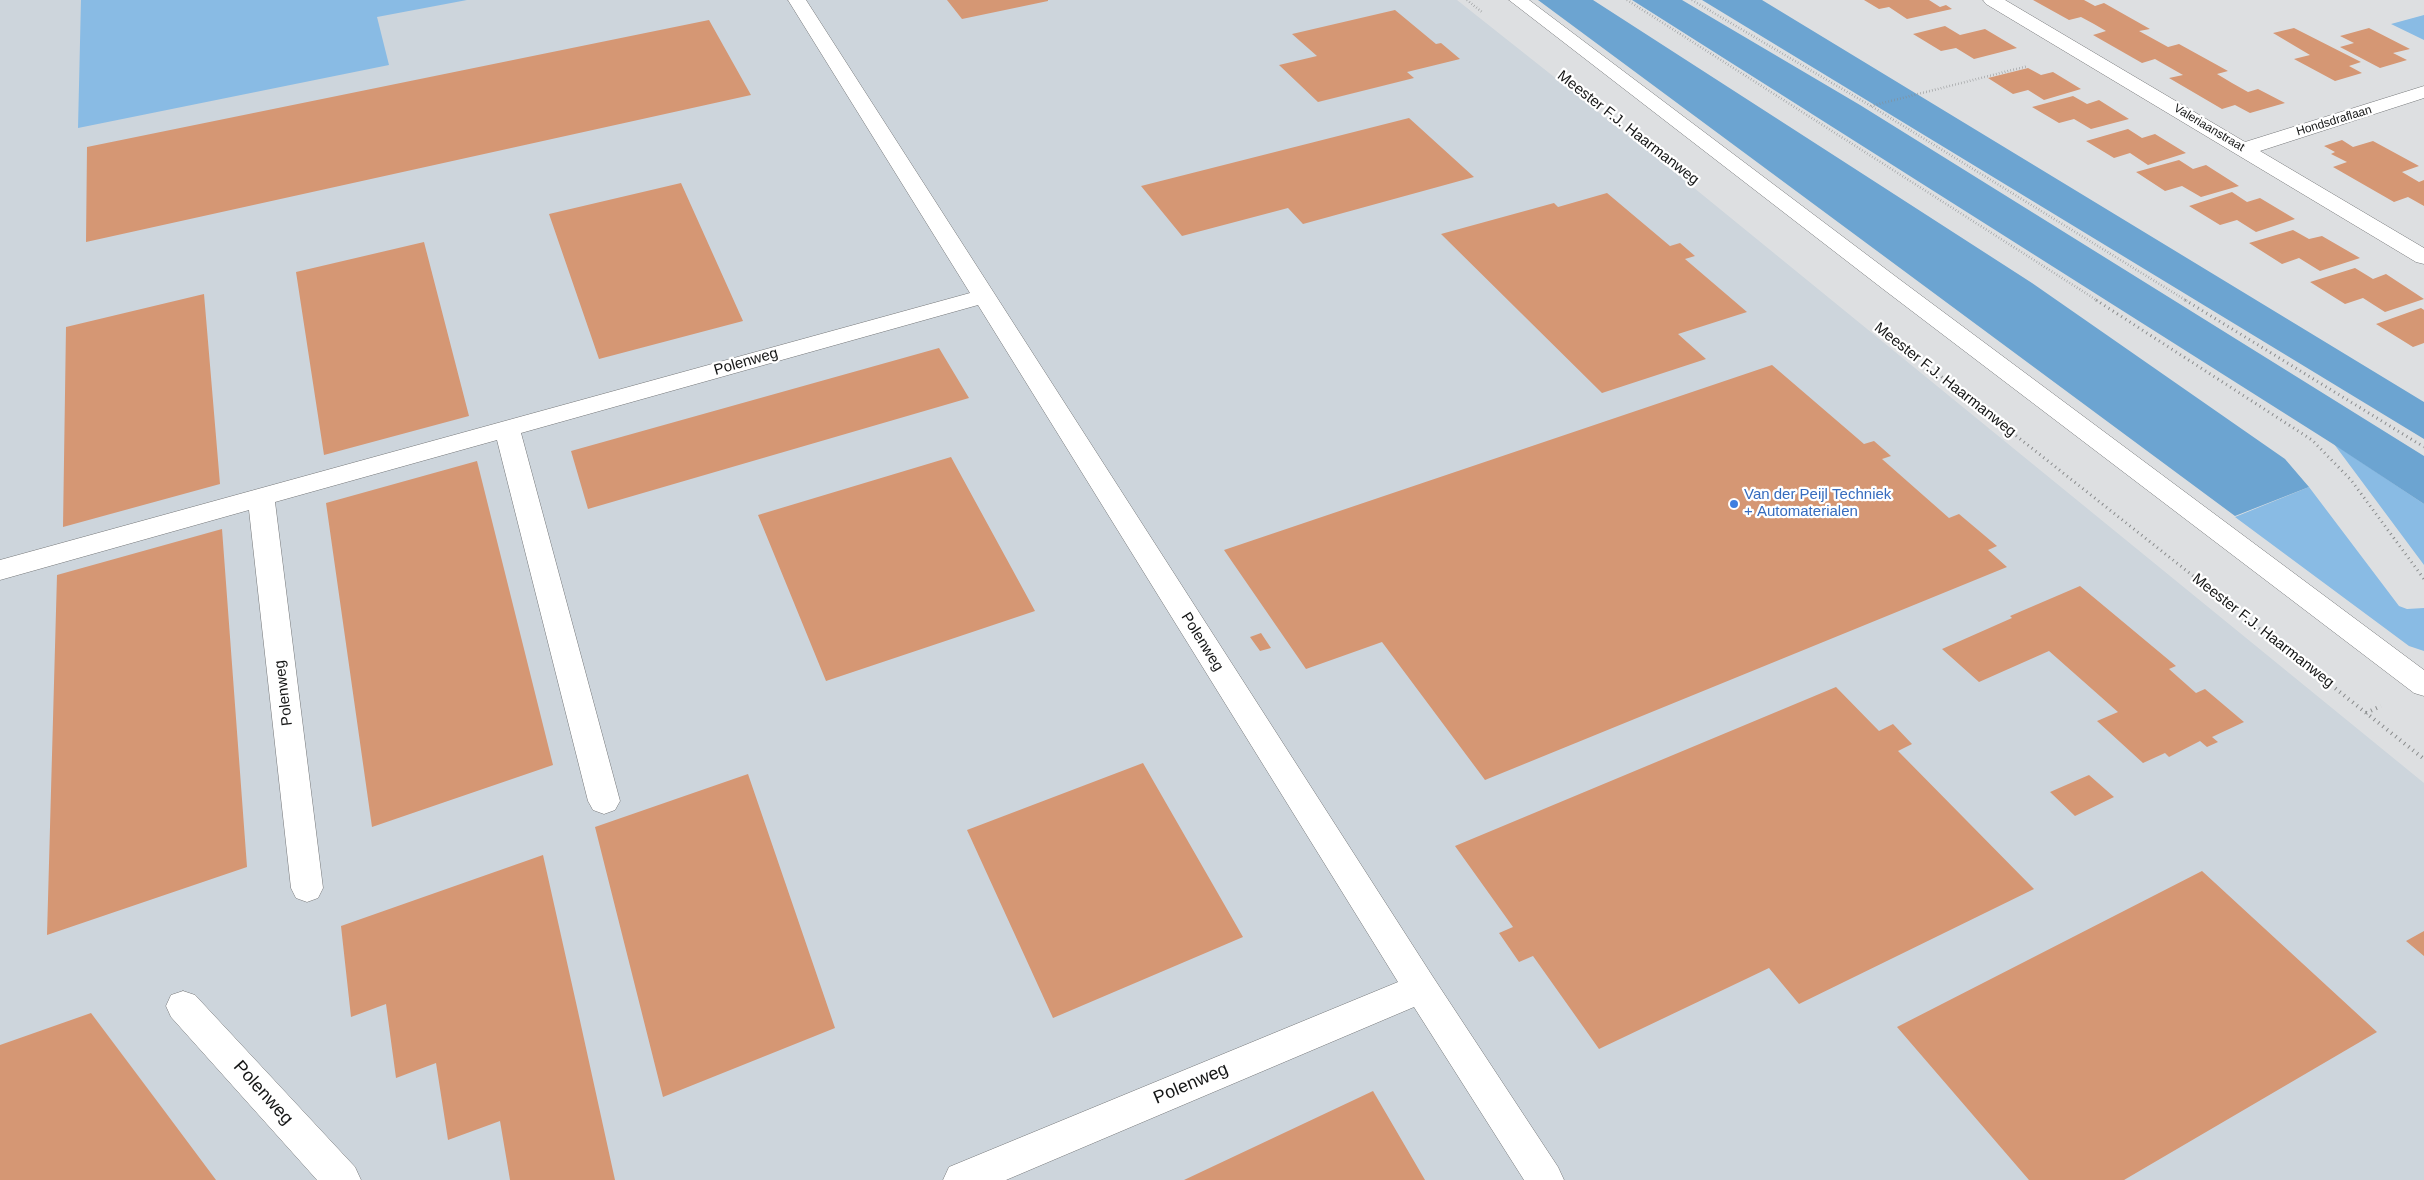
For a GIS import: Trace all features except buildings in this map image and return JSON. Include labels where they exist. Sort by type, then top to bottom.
[{"type":"street","name":"Polenweg","points":[[797,0],[1421,988],[1545,1180]]},
{"type":"street","points":[[1518,0],[1891,284],[2424,685]]},
{"type":"street","name":"Valeriaanstraat","points":[[1992,0],[2424,257]]},
{"type":"street","name":"Hondsdraflaan","points":[[2244,149],[2424,92]]},
{"type":"street","name":"Polenweg","points":[[0,570],[984,296]]},
{"type":"street","points":[[507,429],[604,801]]},
{"type":"street","name":"Polenweg","points":[[261,497],[307,888]]},
{"type":"street","name":"Polenweg","points":[[962,1180],[1421,988]]},
{"type":"street","name":"Polenweg","points":[[183,1006],[342,1180]]},
{"type":"path","points":[[1467,0],[1482,12]]},
{"type":"path","points":[[1627,0],[2250,397],[2312,440],[2351,480],[2424,579]]},
{"type":"path","points":[[1692,0],[1871,106],[2424,447]]},
{"type":"path","points":[[1871,106],[2082,52]]},
{"type":"path","name":"Meester F.J. Haarmanweg","points":[[1912,353],[2424,759]]},
{"type":"shaded area","points":[[0,0],[1457,0],[1688,183],[2424,783],[2424,1180],[0,1180]]},
{"type":"shaded area","points":[[81,0],[467,0],[377,17],[389,65],[78,128]]},
{"type":"shaded area","points":[[1538,0],[1593,0],[2032,283],[2285,459],[2309,487],[2235,516]]},
{"type":"shaded area","points":[[1632,0],[1682,0],[1860,105],[2424,456],[2424,504],[2333,444]]},
{"type":"shaded area","points":[[1702,0],[1762,0],[2424,402],[2424,439]]},
{"type":"shaded area","points":[[2424,15],[2424,40],[2391,24]]},
{"type":"shaded area","points":[[2334,444],[2424,504],[2424,565]]},
{"type":"shaded area","points":[[2309,487],[2399,606],[2407,609],[2424,608],[2424,651],[2409,646],[2235,517]]},
{"type":"place","name":"Van der Peijl Techniek + Automaterialen","points":[[1734,504]]}]
